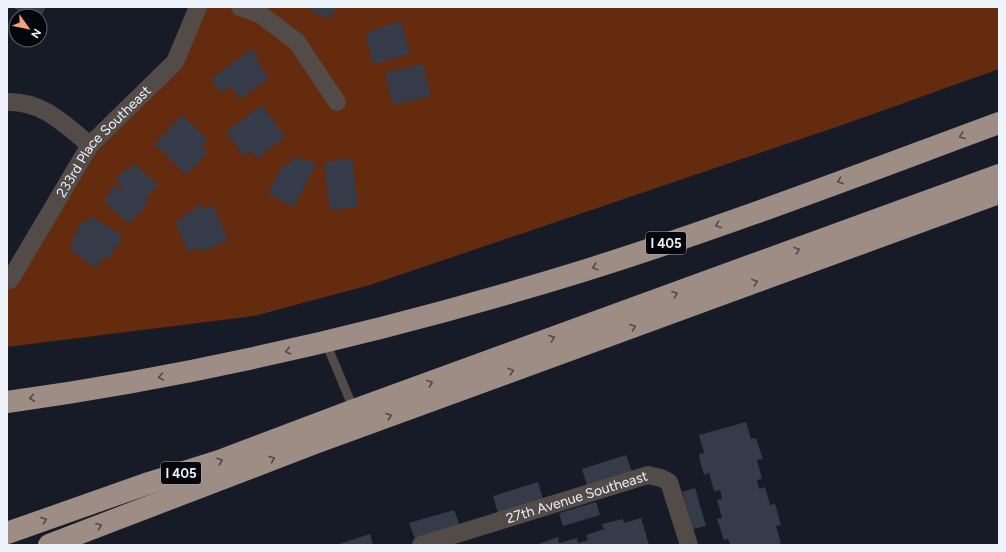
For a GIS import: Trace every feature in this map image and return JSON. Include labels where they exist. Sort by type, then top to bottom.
[{"type":"highway","name":"I 405","points":[[7,402],[173,375],[326,342],[464,306],[584,270],[690,235],[999,123]]},
{"type":"highway","name":"I 405","points":[[7,533],[149,483],[219,461],[354,410],[999,175]]},
{"type":"highway","name":"I 405","points":[[49,545],[315,443],[999,193]]},
{"type":"street","name":"233rd Place Southeast","points":[[10,280],[90,145],[175,62],[198,7]]},
{"type":"street","points":[[240,7],[260,14],[297,42],[337,102]]},
{"type":"street","points":[[7,102],[21,102],[47,110],[90,145]]},
{"type":"street","name":"27th Avenue Southeast","points":[[421,545],[648,475],[661,478],[669,482],[689,545]]},
{"type":"lane","points":[[326,342],[354,410]]},
{"type":"shaded area","points":[[198,7],[999,7],[999,69],[848,123],[370,285],[254,316],[7,347],[7,282],[90,145],[175,62]]},
{"type":"building","points":[[13,7],[46,7],[45,8]]},
{"type":"building","points":[[307,7],[337,7],[329,19],[322,15],[321,17]]},
{"type":"building","points":[[401,21],[410,53],[373,65],[366,33]]},
{"type":"building","points":[[252,49],[259,59],[253,64],[258,62],[269,78],[240,99],[231,86],[221,93],[211,79]]},
{"type":"building","points":[[423,64],[431,96],[393,105],[385,73]]},
{"type":"building","points":[[262,105],[285,137],[257,159],[251,151],[244,156],[226,132]]},
{"type":"building","points":[[182,115],[208,140],[201,147],[208,153],[186,175],[154,144]]},
{"type":"building","points":[[294,157],[299,159],[300,157],[316,164],[294,207],[268,194],[284,163],[289,165]]},
{"type":"building","points":[[352,158],[358,207],[330,210],[324,163]]},
{"type":"building","points":[[134,163],[158,185],[145,199],[149,203],[129,224],[104,201],[111,193],[109,191],[115,185],[120,190],[123,188],[115,180]]},
{"type":"building","points":[[201,204],[204,209],[213,205],[228,240],[202,252],[199,247],[188,252],[175,222],[183,218],[182,216],[195,210],[194,207]]},
{"type":"building","points":[[92,216],[123,237],[107,260],[103,257],[96,268],[69,249],[74,242],[71,240],[80,228],[78,227],[82,220],[87,223]]},
{"type":"building","points":[[746,422],[751,439],[756,438],[763,459],[757,460],[762,479],[757,480],[759,489],[765,487],[770,505],[775,504],[781,525],[776,526],[781,543],[775,545],[730,545],[728,539],[724,540],[717,519],[722,518],[717,500],[722,499],[720,490],[714,491],[709,473],[704,475],[700,461],[699,454],[704,453],[699,435]]},
{"type":"building","points":[[626,455],[632,472],[587,486],[582,469]]},
{"type":"building","points":[[538,482],[543,499],[498,513],[493,496]]},
{"type":"building","points":[[695,488],[706,526],[693,529],[682,492]]},
{"type":"building","points":[[596,502],[600,515],[563,526],[559,513]]},
{"type":"building","points":[[454,510],[460,526],[415,539],[409,523]]},
{"type":"building","points":[[641,518],[649,545],[536,545],[558,537],[559,543],[577,538],[578,543],[588,540],[586,535],[604,529],[602,524],[623,519],[624,523]]},
{"type":"building","points":[[370,534],[373,545],[336,545]]}]
